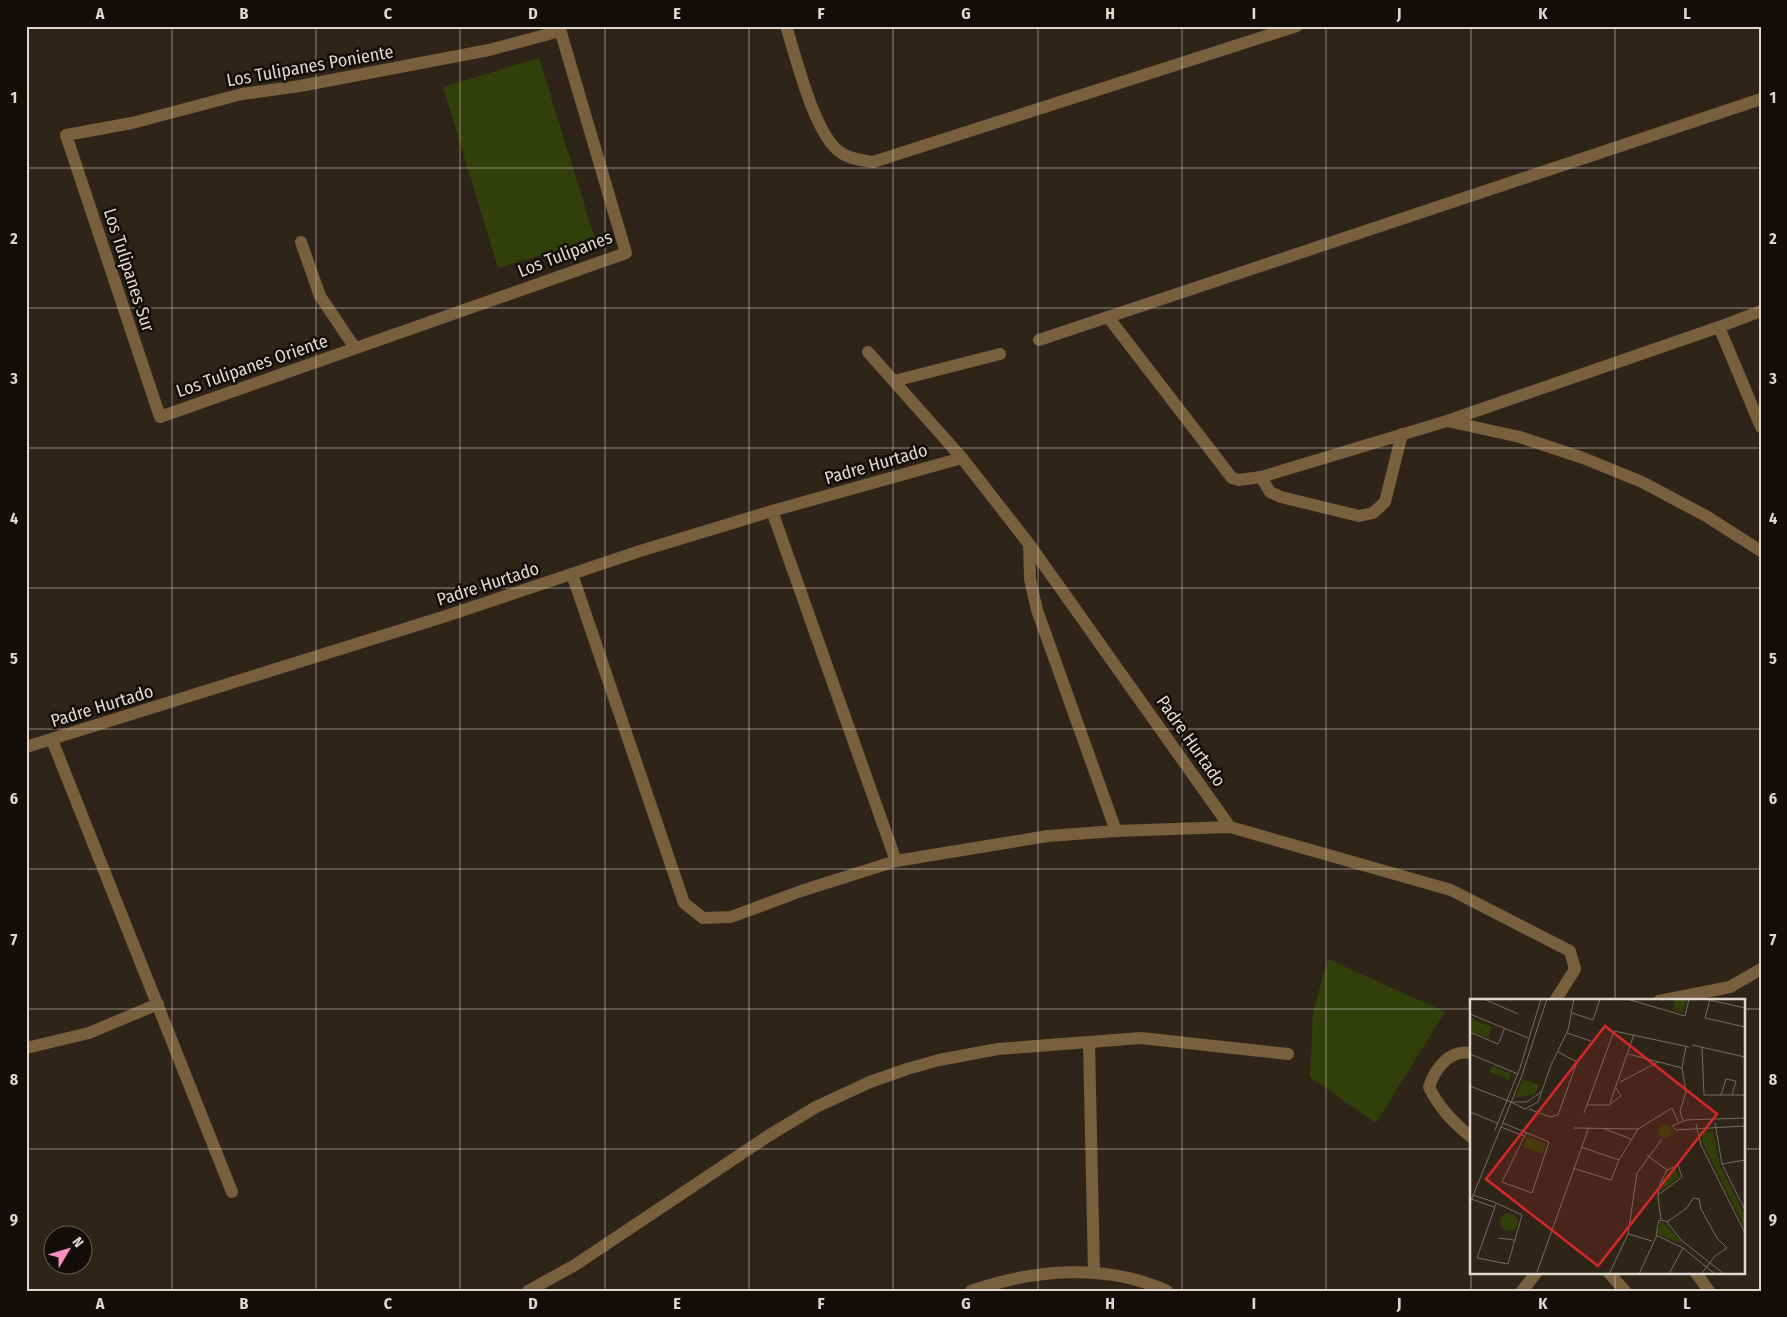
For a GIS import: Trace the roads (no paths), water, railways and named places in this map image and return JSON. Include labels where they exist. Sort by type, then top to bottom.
[{"type":"street","points":[[786,26],[816,119],[828,140],[840,152],[856,160],[873,162],[1298,26]]},
{"type":"street","name":"Los Tulipanes Poniente","points":[[66,135],[132,123],[242,94],[368,74],[489,50],[528,32],[560,29]]},
{"type":"street","name":"Los Tulipanes","points":[[355,348],[626,253],[560,29]]},
{"type":"street","points":[[1039,340],[1761,99]]},
{"type":"street","name":"Los Tulipanes Sur","points":[[66,135],[160,417]]},
{"type":"street","points":[[301,242],[320,296],[355,348]]},
{"type":"street","points":[[1108,317],[1232,478],[1239,480],[1261,477],[1447,421],[1761,311]]},
{"type":"street","points":[[1719,327],[1761,427]]},
{"type":"street","name":"Los Tulipanes Oriente","points":[[160,417],[355,348]]},
{"type":"street","name":"Padre Hurtado","points":[[868,352],[962,458],[1029,544],[1230,827]]},
{"type":"street","points":[[894,381],[1000,354]]},
{"type":"street","points":[[1447,421],[1520,437],[1583,458],[1642,482],[1706,516],[1761,551]]},
{"type":"street","points":[[1261,477],[1270,492],[1281,497],[1359,516],[1373,513],[1386,502],[1402,434]]},
{"type":"street","name":"Padre Hurtado","points":[[26,747],[437,619],[640,551],[772,511],[962,458]]},
{"type":"street","points":[[772,511],[896,861]]},
{"type":"street","points":[[1029,544],[1030,579],[1037,610],[1116,831]]},
{"type":"street","points":[[572,574],[684,903],[703,918],[731,917],[802,891],[896,861],[1048,836],[1116,831],[1230,827],[1451,890],[1570,952],[1575,969],[1556,999]]},
{"type":"street","points":[[52,740],[232,1192]]},
{"type":"street","points":[[1669,999],[1730,987],[1761,968]]},
{"type":"street","points":[[26,1048],[90,1033],[158,1004]]},
{"type":"street","points":[[528,1291],[615,1240],[768,1136],[816,1107],[870,1082],[906,1069],[931,1062],[990,1051],[1141,1038],[1288,1054]]},
{"type":"street","points":[[1090,1043],[1094,1272]]},
{"type":"street","points":[[1470,1053],[1458,1054],[1447,1059],[1433,1075],[1430,1087],[1436,1102],[1453,1123],[1470,1136]]},
{"type":"street","points":[[971,1291],[996,1282],[1034,1275],[1094,1272],[1148,1282],[1167,1291]]},
{"type":"street","points":[[1522,1291],[1535,1274]]},
{"type":"street","points":[[1610,1274],[1624,1291]]},
{"type":"street","points":[[1697,1274],[1709,1291]]}]
